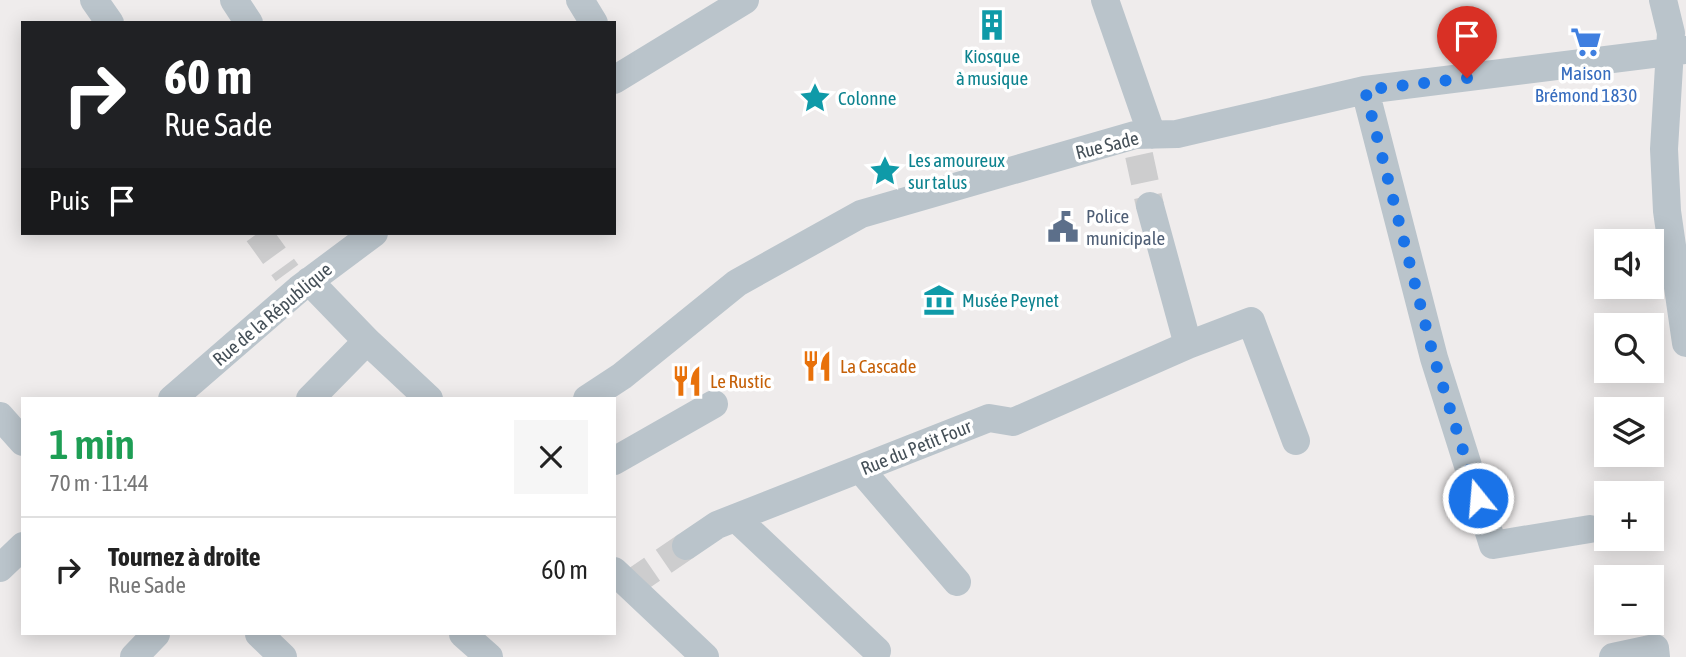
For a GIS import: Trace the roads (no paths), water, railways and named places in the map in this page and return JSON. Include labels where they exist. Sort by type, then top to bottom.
[{"type":"street","points":[[234,0],[248,21]]},
{"type":"street","points":[[580,0],[593,21]]},
{"type":"street","points":[[618,70],[746,0]]},
{"type":"street","points":[[1105,0],[1142,142]]},
{"type":"street","points":[[1662,0],[1678,51],[1664,149],[1667,211],[1686,344]]},
{"type":"street","name":"Rue Sade","points":[[590,397],[622,376],[737,283],[861,214],[1142,142],[1365,90],[1678,51]]},
{"type":"street","points":[[1365,90],[1434,358],[1493,545],[1590,529]]},
{"type":"street","points":[[1150,206],[1188,345]]},
{"type":"street","name":"Rue de la République","points":[[174,397],[298,281],[370,235]]},
{"type":"street","points":[[298,281],[427,397]]},
{"type":"street","name":"Rue du Petit Four","points":[[686,547],[717,525],[989,418],[1013,422],[1188,345],[1251,321],[1296,441]]},
{"type":"street","points":[[312,397],[367,341]]},
{"type":"street","points":[[616,460],[714,404]]},
{"type":"street","points":[[0,416],[21,440]]},
{"type":"street","points":[[860,469],[957,582]]},
{"type":"street","points":[[737,519],[877,651]]},
{"type":"street","points":[[0,568],[21,547]]},
{"type":"street","points":[[616,573],[705,657]]},
{"type":"street","points":[[134,657],[155,635]]},
{"type":"street","points":[[260,635],[283,657]]},
{"type":"street","points":[[464,635],[489,657]]},
{"type":"street","points":[[1613,657],[1655,648],[1656,657]]},
{"type":"tunnel","points":[[1139,155],[1150,206]]},
{"type":"tunnel","points":[[259,235],[287,273]]},
{"type":"tunnel","points":[[629,585],[686,546]]},
{"type":"place","name":"Kiosque à musique","points":[[992,25]]},
{"type":"place","name":"Maison Brémond 1830","points":[[1586,42]]},
{"type":"place","name":"Colonne","points":[[815,98]]},
{"type":"place","name":"Les amoureux sur talus","points":[[885,171]]},
{"type":"place","name":"Police municipale","points":[[1063,227]]},
{"type":"place","name":"Musée Peynet","points":[[939,300]]},
{"type":"place","name":"La Cascade","points":[[817,366]]},
{"type":"place","name":"Le Rustic","points":[[687,381]]}]
